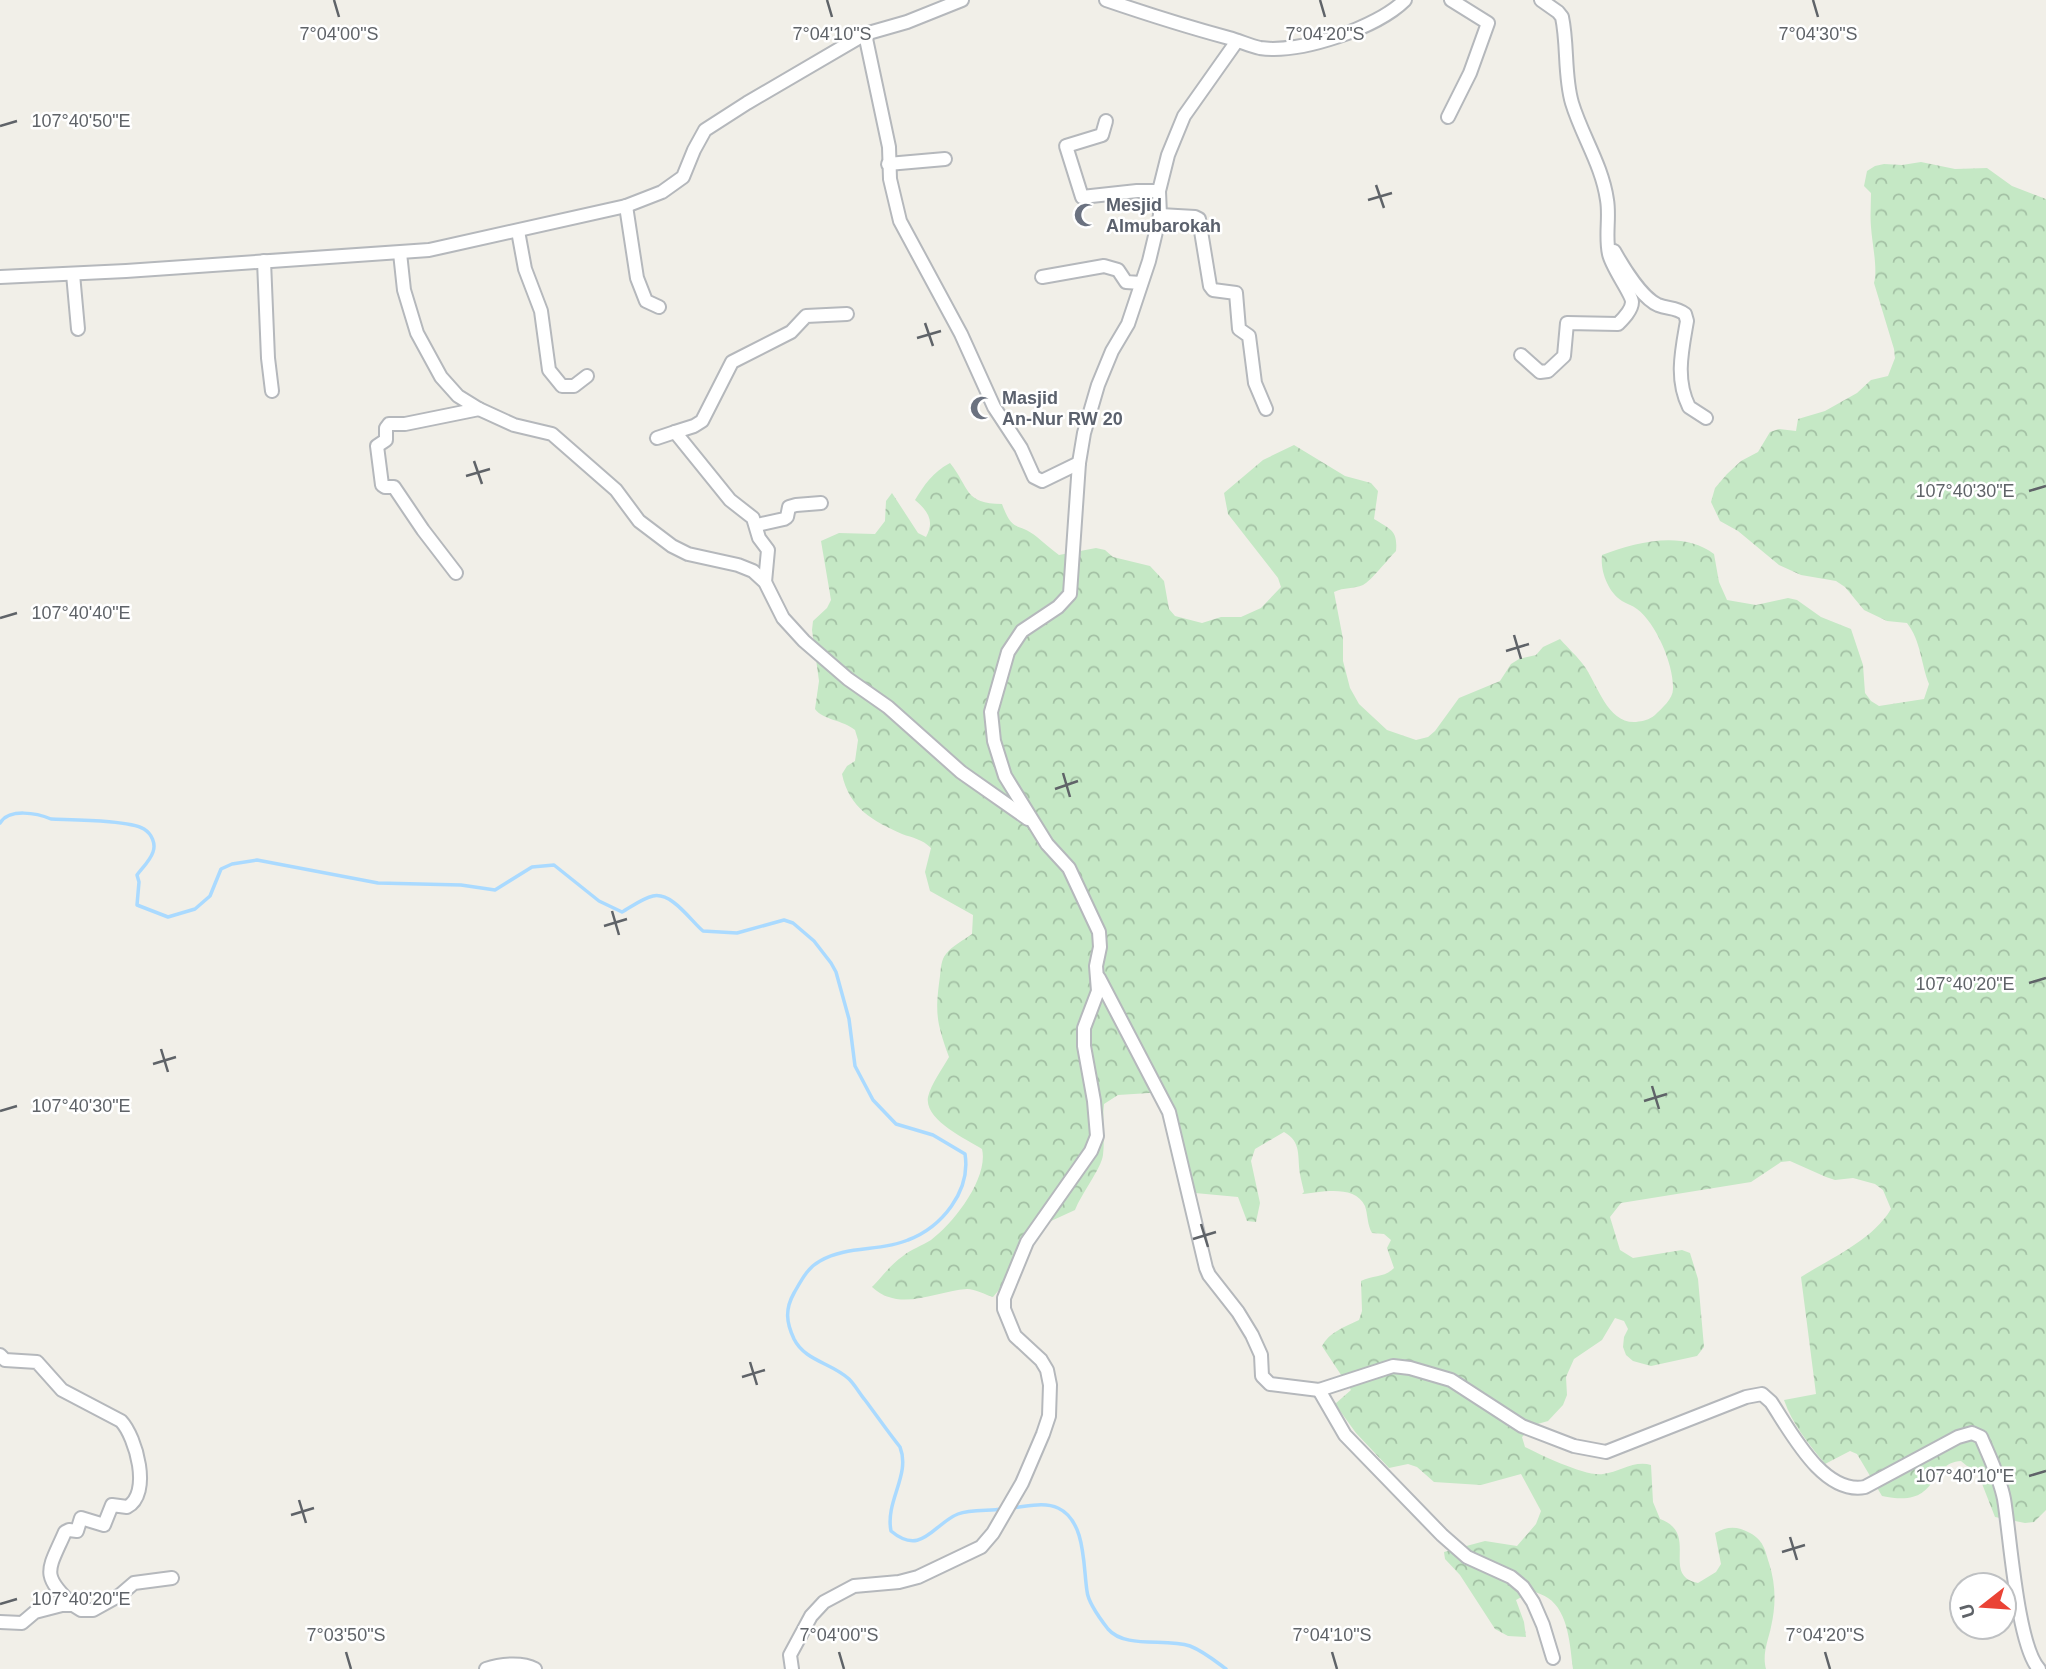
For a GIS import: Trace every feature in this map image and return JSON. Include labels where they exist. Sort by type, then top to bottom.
[{"type":"street","points":[[0,277],[400,253],[450,247],[626,206],[662,192],[684,177],[705,130],[747,103],[865,34],[907,22],[962,0]]},
{"type":"street","points":[[1106,0],[1261,48],[1307,44],[1369,23],[1405,0]]},
{"type":"street","points":[[1448,117],[1470,73],[1488,23],[1451,0]]},
{"type":"street","points":[[1521,355],[1544,373],[1564,356],[1567,323],[1615,325],[1620,323],[1632,302],[1611,262],[1608,201],[1602,175],[1571,99],[1562,18],[1541,0]]},
{"type":"street","points":[[865,34],[889,147],[888,164],[900,221],[961,334],[994,407],[1021,448],[1034,477],[1042,481],[1079,463]]},
{"type":"street","points":[[792,1669],[790,1655],[811,1616],[824,1602],[839,1592],[854,1586],[899,1582],[936,1570],[981,1547],[993,1533],[1022,1483],[1049,1416],[1050,1385],[1047,1370],[1041,1360],[1016,1336],[1004,1309],[1003,1298],[1027,1242],[1091,1151],[1097,1136],[1084,1046],[1087,1017],[1098,990],[1099,932],[1069,868],[1047,844],[1005,776],[994,741],[992,712],[1008,652],[1022,631],[1058,607],[1070,594],[1079,463],[1084,433],[1098,385],[1112,351],[1128,324],[1149,261],[1160,215],[1159,191],[1168,155],[1184,116],[1237,40]]},
{"type":"street","points":[[1106,121],[1102,135],[1066,146],[1082,197],[1159,191]]},
{"type":"street","points":[[888,164],[945,159]]},
{"type":"street","points":[[626,206],[637,278],[646,301],[659,307]]},
{"type":"street","points":[[1160,215],[1199,219],[1210,286],[1213,290],[1236,293],[1239,329],[1249,336],[1255,383],[1266,409]]},
{"type":"street","points":[[518,231],[525,269],[541,311],[550,370],[562,386],[574,386],[587,376]]},
{"type":"street","points":[[1608,241],[1629,276],[1651,300],[1685,314],[1687,321],[1680,370],[1681,384],[1689,407],[1706,418]]},
{"type":"street","points":[[400,253],[409,310],[427,356],[449,387],[479,409],[513,425],[552,434],[616,490],[639,522],[664,541],[688,554],[747,567],[765,582],[783,618],[804,641],[848,679],[897,714],[930,747],[961,772],[1033,822]]},
{"type":"street","points":[[264,261],[272,391]]},
{"type":"street","points":[[1042,277],[1104,266],[1119,271],[1126,282],[1141,283]]},
{"type":"street","points":[[72,274],[78,328]]},
{"type":"street","points":[[657,438],[702,421],[708,404],[732,362],[791,332],[806,316],[848,314]]},
{"type":"street","points":[[456,573],[422,530],[394,487],[382,485],[377,446],[386,440],[386,428],[389,424],[405,424],[479,409]]},
{"type":"street","points":[[675,432],[727,496],[747,512],[757,525],[760,538],[768,550],[765,582]]},
{"type":"street","points":[[757,525],[784,519],[789,507],[821,503]]},
{"type":"street","points":[[1097,975],[1139,1050],[1169,1112],[1206,1268],[1252,1335],[1261,1355],[1263,1379],[1270,1384],[1319,1390],[1394,1366],[1410,1368],[1451,1380],[1522,1426],[1574,1446],[1606,1452],[1746,1397],[1762,1394],[1771,1402],[1819,1468],[1830,1479],[1853,1489],[1865,1487],[1958,1437],[1972,1433],[1981,1437],[2003,1495],[2024,1631],[2033,1662],[2039,1669]]},
{"type":"street","points":[[0,1356],[5,1360],[37,1362],[62,1390],[121,1421],[133,1442],[140,1482],[136,1500],[127,1507],[112,1505],[104,1525],[82,1518],[77,1531],[65,1532],[51,1563],[49,1572],[53,1586],[73,1605],[93,1610],[120,1595],[134,1583],[172,1578]]},
{"type":"street","points":[[1319,1390],[1345,1435],[1442,1535],[1467,1557],[1511,1577],[1523,1587],[1543,1625],[1553,1658]]},
{"type":"street","points":[[0,1622],[22,1623],[41,1609],[73,1605]]},
{"type":"street","points":[[486,1669],[510,1665],[535,1669]]},
{"type":"green space","points":[[1921,162],[1955,169],[1987,168],[2012,186],[2046,199],[2046,1510],[2034,1522],[2025,1523],[1995,1517],[1979,1476],[1961,1461],[1942,1470],[1924,1491],[1915,1496],[1882,1496],[1857,1454],[1850,1451],[1825,1464],[1801,1434],[1792,1417],[1784,1400],[1816,1394],[1801,1277],[1851,1248],[1883,1220],[1891,1209],[1883,1190],[1875,1184],[1853,1178],[1835,1180],[1790,1161],[1781,1162],[1751,1182],[1621,1203],[1610,1217],[1620,1250],[1633,1258],[1682,1250],[1690,1253],[1698,1279],[1704,1347],[1697,1356],[1651,1366],[1633,1361],[1626,1355],[1623,1347],[1628,1329],[1624,1321],[1615,1318],[1602,1340],[1574,1359],[1566,1377],[1567,1395],[1563,1405],[1548,1421],[1534,1425],[1522,1437],[1525,1447],[1564,1465],[1595,1474],[1609,1473],[1639,1464],[1651,1465],[1653,1502],[1660,1519],[1672,1525],[1677,1534],[1682,1572],[1687,1579],[1698,1583],[1716,1572],[1721,1564],[1715,1533],[1728,1528],[1741,1529],[1758,1539],[1765,1549],[1773,1579],[1774,1611],[1765,1653],[1766,1669],[1573,1669],[1564,1621],[1555,1604],[1532,1591],[1516,1600],[1526,1637],[1508,1636],[1495,1629],[1460,1575],[1445,1559],[1444,1552],[1485,1541],[1517,1546],[1536,1524],[1541,1511],[1521,1474],[1481,1485],[1434,1482],[1417,1467],[1408,1464],[1389,1468],[1356,1433],[1335,1404],[1351,1390],[1322,1346],[1333,1333],[1359,1320],[1362,1311],[1361,1281],[1394,1268],[1387,1248],[1391,1240],[1384,1234],[1372,1233],[1365,1206],[1354,1195],[1337,1191],[1302,1194],[1304,1192],[1296,1145],[1284,1132],[1255,1149],[1251,1161],[1260,1203],[1256,1222],[1247,1221],[1238,1197],[1195,1193],[1165,1092],[1118,1095],[1104,1104],[1103,1155],[1075,1210],[1027,1232],[1004,1284],[993,1297],[967,1289],[906,1300],[883,1295],[872,1287],[909,1251],[940,1233],[959,1212],[980,1173],[982,1149],[939,1121],[932,1113],[928,1097],[949,1057],[938,1017],[937,999],[942,961],[951,948],[972,934],[973,915],[930,891],[925,872],[931,848],[872,818],[856,804],[845,786],[842,774],[847,766],[855,761],[858,740],[855,730],[823,716],[815,709],[819,681],[813,621],[827,608],[831,600],[821,541],[839,533],[875,534],[885,521],[886,501],[892,493],[918,533],[926,537],[930,526],[929,517],[915,500],[930,479],[950,463],[974,498],[1002,504],[1009,520],[1030,532],[1059,555],[1096,548],[1105,550],[1113,557],[1150,566],[1164,581],[1169,609],[1175,616],[1202,623],[1221,617],[1241,617],[1261,608],[1281,587],[1278,578],[1228,514],[1224,493],[1263,460],[1294,445],[1345,476],[1371,483],[1378,491],[1374,519],[1392,531],[1396,539],[1396,551],[1366,583],[1334,592],[1343,639],[1343,661],[1350,688],[1359,704],[1387,730],[1416,740],[1428,737],[1459,698],[1500,681],[1511,664],[1536,655],[1543,647],[1560,639],[1582,663],[1605,702],[1618,717],[1636,722],[1653,717],[1673,693],[1673,679],[1667,657],[1657,634],[1644,615],[1613,592],[1602,568],[1602,555],[1629,546],[1674,540],[1688,542],[1714,554],[1719,582],[1727,600],[1756,605],[1788,598],[1797,600],[1821,617],[1851,629],[1863,665],[1865,693],[1871,701],[1879,706],[1924,699],[1929,684],[1918,645],[1907,623],[1887,621],[1864,610],[1845,587],[1836,581],[1801,575],[1779,565],[1738,531],[1720,521],[1711,502],[1715,488],[1741,461],[1758,452],[1770,432],[1779,429],[1796,431],[1798,419],[1825,411],[1857,393],[1871,380],[1888,376],[1895,358],[1894,349],[1874,283],[1871,193],[1864,186],[1867,171],[1875,166]]},
{"type":"waterway","points":[[0,823],[10,815],[24,813],[51,819],[126,824],[144,829],[151,836],[154,849],[137,875],[137,905],[168,917],[195,909],[210,896],[221,869],[232,864],[257,860],[378,883],[461,885],[495,890],[532,867],[554,865],[599,901],[622,912],[645,899],[660,896],[674,902],[703,931],[737,933],[784,920],[793,923],[814,941],[836,972],[849,1019],[855,1066],[873,1100],[896,1124],[933,1135],[965,1154],[966,1168],[959,1194],[952,1206],[943,1217],[920,1234],[897,1244],[830,1256],[811,1267],[789,1305],[788,1321],[791,1333],[805,1352],[849,1379],[900,1447],[902,1468],[891,1509],[891,1531],[911,1541],[919,1540],[958,1514],[1002,1509]]},
{"type":"waterway","points":[[1010,1508],[1047,1505],[1067,1514],[1074,1523],[1082,1545],[1090,1600],[1095,1611],[1115,1635],[1135,1641],[1190,1646],[1226,1669]]},
{"type":"place","name":"Mesjid Almubarokah","points":[[1086,215]]},
{"type":"place","name":"Masjid An-Nur RW 20","points":[[982,408]]}]
